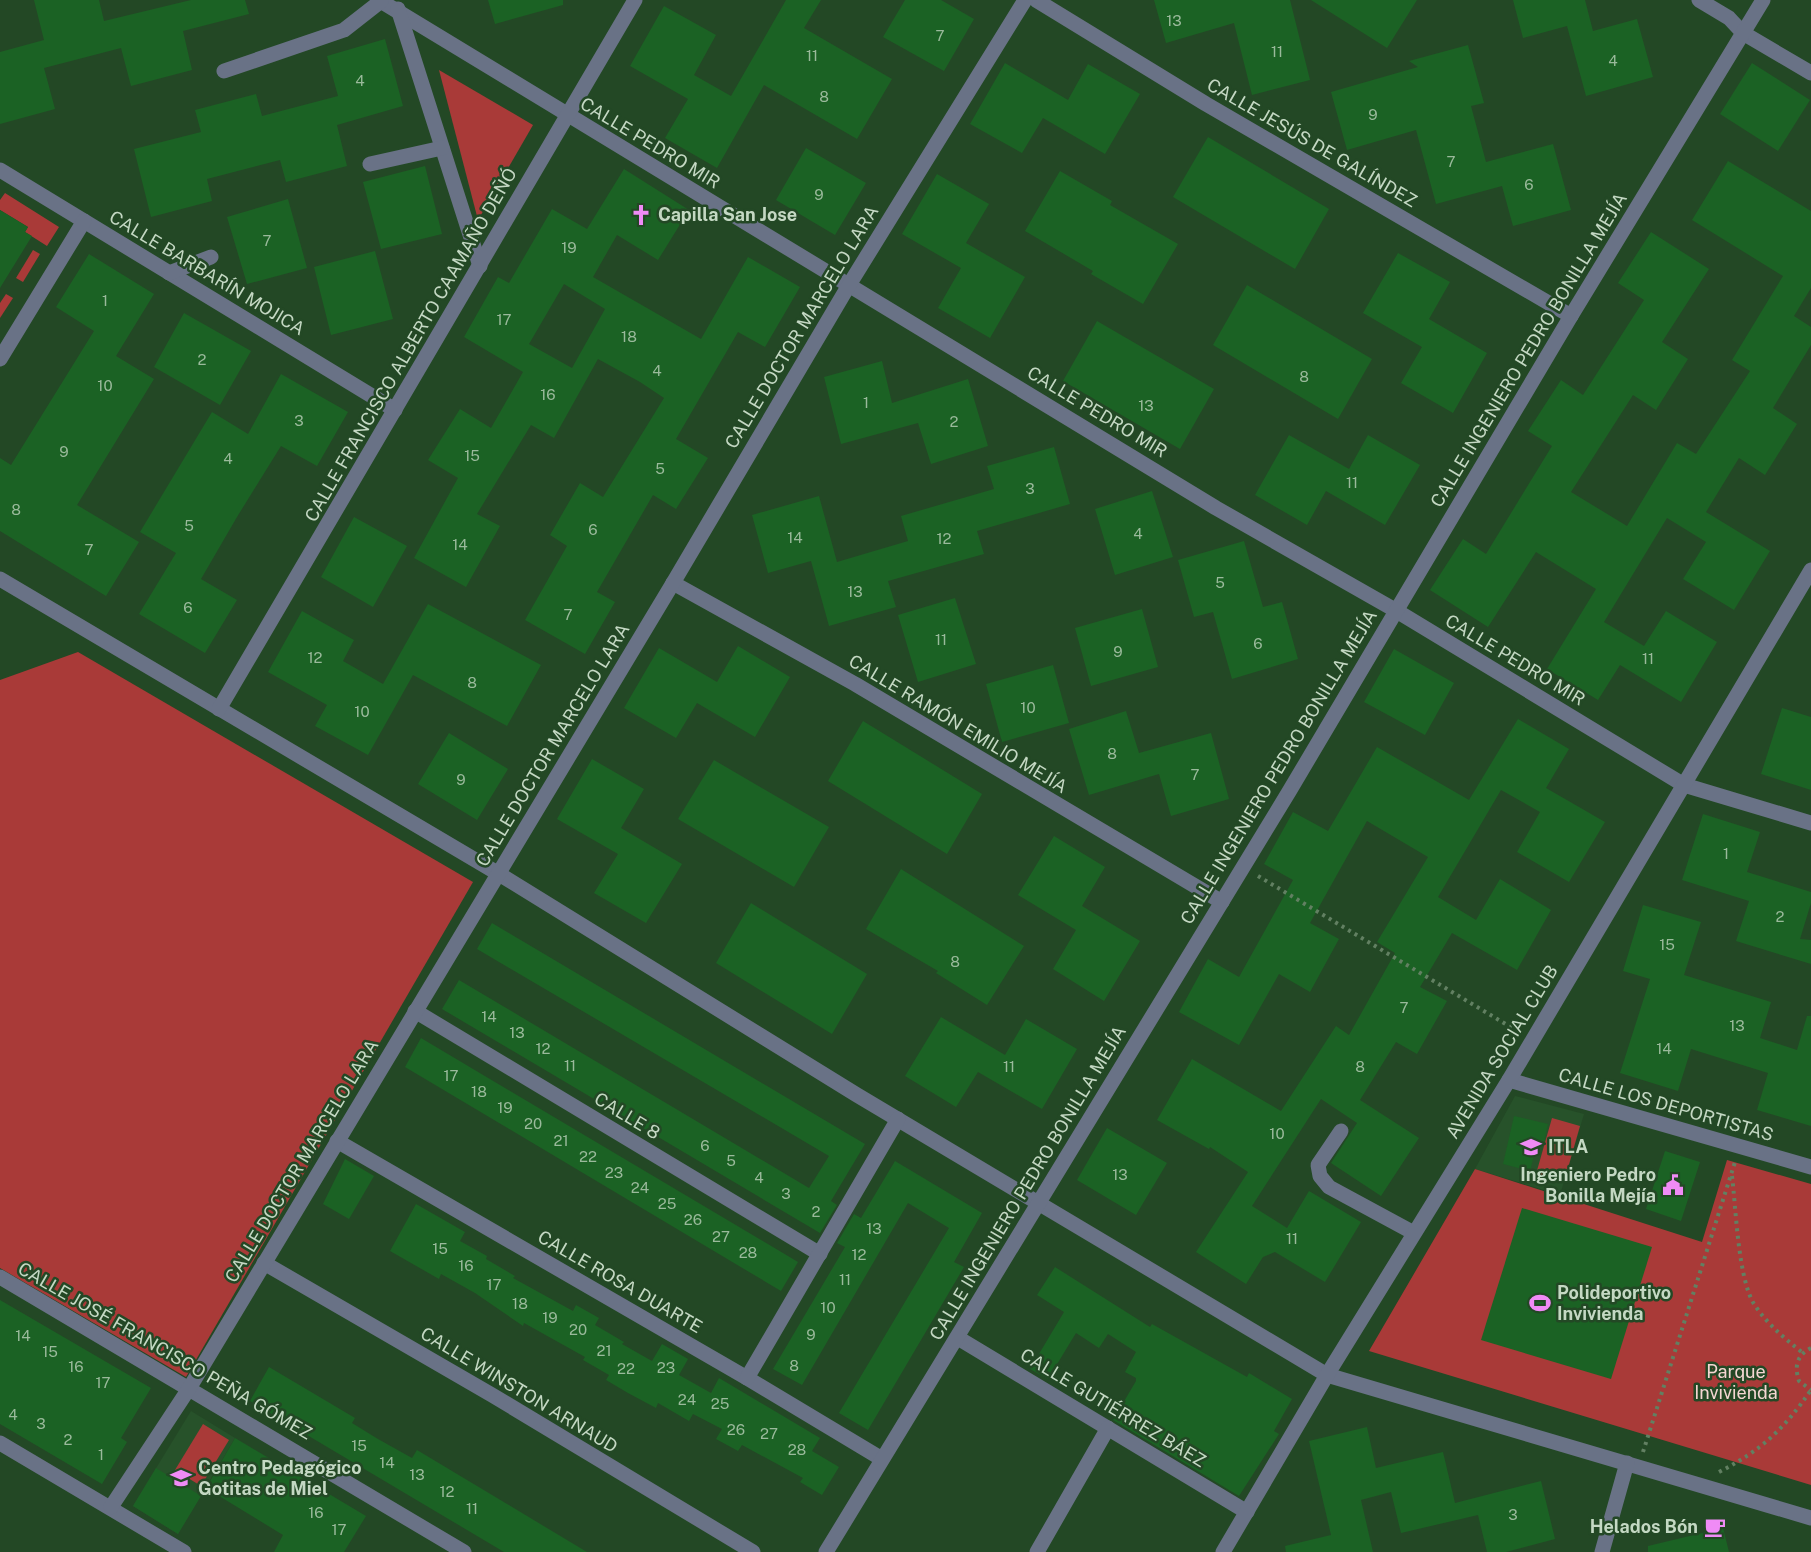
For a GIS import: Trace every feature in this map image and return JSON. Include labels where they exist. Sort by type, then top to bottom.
[{"type":"street","name":"CALLE FRANCISCO ALBERTO CAAMAÑO DEÑÓ","points":[[219,709],[635,0]]},
{"type":"street","name":"CALLE DOCTOR MARCELO LARA","points":[[111,1507],[190,1387],[673,583],[849,285],[1025,0]]},
{"type":"street","name":"CALLE JESÚS DE GALÍNDEZ","points":[[1036,0],[1206,104],[1571,316]]},
{"type":"street","points":[[1699,0],[1729,18],[1743,33],[1811,73]]},
{"type":"street","name":"CALLE INGENIERO PEDRO BONILLA MEJÍA","points":[[826,1552],[1290,790],[1571,316],[1763,0]]},
{"type":"street","name":"CALLE PEDRO MIR","points":[[389,3],[568,116],[1216,508],[1395,610],[1684,785],[1811,823]]},
{"type":"street","points":[[224,71],[344,30],[389,3],[442,148],[480,266]]},
{"type":"street","points":[[370,164],[442,148]]},
{"type":"street","name":"CALLE BARBARÍN MOJICA","points":[[0,170],[395,410]]},
{"type":"street","points":[[0,360],[84,221]]},
{"type":"street","points":[[169,273],[211,257]]},
{"type":"street","name":"AVENIDA SOCIAL CLUB","points":[[1223,1552],[1327,1375],[1533,1040],[1811,570]]},
{"type":"street","points":[[0,579],[498,874],[898,1119],[1327,1375],[1811,1518]]},
{"type":"street","name":"CALLE RAMÓN EMILIO MEJÍA","points":[[673,583],[855,684],[1222,902]]},
{"type":"street","name":"CALLE 8","points":[[415,1011],[820,1254]]},
{"type":"street","name":"CALLE LOS DEPORTISTAS","points":[[1509,1080],[1811,1167]]},
{"type":"street","points":[[747,1378],[898,1119]]},
{"type":"street","points":[[1341,1131],[1317,1165],[1320,1176],[1329,1187],[1414,1233]]},
{"type":"street","name":"CALLE ROSA DUARTE","points":[[337,1141],[747,1378],[882,1459]]},
{"type":"street","name":"CALLE WINSTON ARNAUD","points":[[264,1263],[492,1395],[753,1552]]},
{"type":"street","name":"CALLE JOSÉ FRANCISCO PEÑA GÓMEZ","points":[[0,1277],[190,1387],[464,1552]]},
{"type":"street","name":"CALLE GUTIÉRREZ BÁEZ","points":[[958,1338],[1247,1512]]},
{"type":"street","points":[[1037,1552],[1108,1428]]},
{"type":"street","points":[[0,1443],[184,1552]]},
{"type":"street","points":[[1602,1552],[1633,1465]]},
{"type":"path","points":[[1242,867],[1533,1040]]},
{"type":"path","points":[[1633,1465],[1740,1147]]},
{"type":"path","points":[[1731,1173],[1743,1272],[1752,1302],[1774,1330],[1803,1353]]},
{"type":"path","points":[[1696,1484],[1743,1460],[1768,1443],[1791,1419],[1811,1390],[1799,1381],[1796,1366],[1803,1353],[1811,1348]]},
{"type":"shaded area","name":"ITLA","points":[[1515,1096],[1584,1114],[1560,1195],[1475,1169]]},
{"type":"shaded area","name":"Centro Pedagógico Gotitas de Miel","points":[[191,1411],[235,1438],[178,1534],[133,1506]]},
{"type":"green space","points":[[439,70],[533,125],[478,220]]},
{"type":"green space","points":[[5,193],[59,227],[47,246],[25,232],[28,227],[0,210],[0,200]]},
{"type":"green space","points":[[33,250],[40,254],[23,282],[16,278]]},
{"type":"green space","points":[[6,294],[13,298],[0,318],[0,303]]},
{"type":"green space","points":[[78,652],[473,882],[186,1377],[0,1268],[0,680]]},
{"type":"green space","points":[[1552,1118],[1580,1126],[1564,1182],[1536,1174]]},
{"type":"green space","name":"Parque Invivienda","points":[[1727,1160],[1811,1184],[1811,1485],[1369,1351],[1475,1169],[1702,1242]]},
{"type":"green space","points":[[203,1424],[229,1440],[201,1486],[175,1470]]},
{"type":"building","points":[[34,0],[99,0],[104,21],[191,0],[245,0],[249,14],[183,31],[192,70],[131,86],[121,48],[44,68],[55,109],[0,124],[0,52],[44,40]]},
{"type":"building","points":[[488,0],[563,0],[563,5],[495,24]]},
{"type":"building","points":[[786,0],[821,0],[804,28],[892,79],[857,139],[764,85],[717,168],[665,138],[688,99],[630,66],[664,6],[716,35],[694,75],[731,96]]},
{"type":"building","points":[[905,0],[941,0],[974,19],[944,71],[883,37]]},
{"type":"building","points":[[1154,0],[1290,0],[1310,80],[1252,95],[1234,23],[1166,43]]},
{"type":"building","points":[[1311,0],[1417,0],[1387,48]]},
{"type":"building","points":[[1513,0],[1585,0],[1593,31],[1637,19],[1653,77],[1586,96],[1567,26],[1523,38]]},
{"type":"building","points":[[385,39],[403,106],[337,125],[347,166],[286,182],[280,160],[207,179],[212,201],[151,217],[134,149],[201,132],[195,110],[256,94],[262,116],[338,96],[327,56]]},
{"type":"building","points":[[1468,45],[1484,103],[1471,106],[1486,162],[1553,144],[1571,210],[1513,226],[1502,186],[1436,204],[1416,130],[1347,150],[1331,92],[1418,67],[1409,61]]},
{"type":"building","points":[[1005,63],[1068,100],[1088,64],[1140,94],[1105,154],[1043,118],[1022,153],[970,124]]},
{"type":"building","points":[[1752,63],[1810,100],[1778,151],[1720,114]]},
{"type":"building","points":[[1208,137],[1329,209],[1295,269],[1173,197]]},
{"type":"building","points":[[806,148],[866,183],[835,235],[776,200]]},
{"type":"building","points":[[1728,161],[1811,211],[1811,288],[1794,316],[1811,327],[1811,345],[1773,408],[1797,424],[1765,475],[1739,458],[1706,512],[1770,551],[1734,610],[1683,579],[1706,542],[1667,518],[1604,622],[1644,646],[1666,611],[1717,642],[1681,702],[1620,665],[1598,700],[1547,669],[1596,589],[1536,552],[1488,627],[1430,590],[1463,539],[1486,554],[1552,446],[1528,431],[1561,380],[1583,395],[1644,300],[1618,283],[1651,232],[1709,269],[1662,342],[1688,359],[1656,410],[1633,395],[1571,492],[1627,526],[1677,443],[1696,454],[1750,371],[1732,360],[1783,276],[1692,220]]},
{"type":"building","points":[[425,166],[442,234],[381,249],[363,182]]},
{"type":"building","points":[[624,169],[689,210],[658,260],[617,235],[593,277],[701,339],[748,257],[800,287],[765,347],[738,332],[676,439],[708,458],[676,509],[653,495],[597,592],[615,602],[585,654],[525,620],[567,546],[550,535],[580,483],[603,497],[664,398],[640,382],[598,359],[554,438],[531,425],[477,514],[500,526],[466,587],[414,558],[458,478],[428,460],[460,409],[491,428],[523,372],[464,337],[498,277],[509,283],[552,209],[587,229]],"holes":[[[564,284],[605,309],[572,368],[529,344]]]},
{"type":"building","points":[[1060,171],[1112,201],[1110,205],[1178,244],[1143,304],[1091,274],[1093,271],[1025,231]]},
{"type":"building","points":[[937,174],[989,204],[966,243],[1025,277],[990,338],[938,308],[961,268],[902,234]]},
{"type":"building","points":[[288,199],[307,268],[247,284],[227,217]]},
{"type":"building","points":[[0,210],[28,227],[25,232],[32,236],[0,288]]},
{"type":"building","points":[[375,251],[393,319],[331,335],[314,267]]},
{"type":"building","points":[[1398,253],[1450,282],[1429,319],[1487,353],[1453,413],[1401,383],[1422,347],[1363,313]]},
{"type":"building","points":[[89,254],[154,294],[116,356],[154,379],[77,505],[139,542],[106,596],[0,531],[0,458],[11,465],[94,331],[56,307]]},
{"type":"building","points":[[1247,285],[1372,359],[1338,419],[1213,345]]},
{"type":"building","points":[[184,313],[251,351],[220,405],[154,367]]},
{"type":"building","points":[[1097,321],[1214,389],[1180,449],[1063,381]]},
{"type":"building","points":[[882,361],[892,403],[968,379],[988,446],[931,464],[918,423],[841,444],[824,377]]},
{"type":"building","points":[[281,374],[348,412],[317,466],[281,446],[237,517],[201,579],[237,600],[205,653],[139,614],[176,553],[140,532],[212,412],[248,434]]},
{"type":"building","points":[[1289,435],[1349,469],[1368,435],[1420,465],[1385,525],[1326,491],[1307,525],[1255,495]]},
{"type":"building","points":[[1054,447],[1070,504],[977,531],[984,554],[888,581],[896,607],[829,626],[811,561],[768,573],[752,515],[819,496],[837,562],[908,541],[901,516],[994,489],[987,466]]},
{"type":"building","points":[[1152,491],[1173,557],[1115,575],[1095,509]]},
{"type":"building","points":[[354,517],[407,546],[373,607],[321,577]]},
{"type":"building","points":[[1244,541],[1263,607],[1282,602],[1298,659],[1232,679],[1213,612],[1194,617],[1178,560]]},
{"type":"building","points":[[955,598],[976,664],[918,682],[898,615]]},
{"type":"building","points":[[428,604],[541,665],[507,726],[413,675],[368,755],[315,726],[327,705],[268,672],[302,611],[354,640],[343,661],[383,684]]},
{"type":"building","points":[[1142,609],[1158,667],[1091,686],[1075,628]]},
{"type":"building","points":[[738,646],[790,677],[755,737],[697,703],[676,738],[624,708],[659,648],[717,682]]},
{"type":"building","points":[[1394,649],[1454,683],[1425,735],[1364,702]]},
{"type":"building","points":[[1053,665],[1069,723],[1002,742],[986,684]]},
{"type":"building","points":[[1782,708],[1811,717],[1811,790],[1761,774]]},
{"type":"building","points":[[1126,711],[1139,753],[1211,733],[1229,799],[1171,816],[1159,774],[1089,795],[1069,729]]},
{"type":"building","points":[[1518,719],[1569,749],[1546,788],[1605,822],[1569,882],[1517,852],[1540,812],[1501,790],[1438,897],[1476,920],[1500,879],[1551,910],[1517,970],[1452,933],[1420,987],[1447,1001],[1417,1054],[1396,1042],[1360,1100],[1419,1138],[1381,1196],[1331,1163],[1357,1123],[1321,1099],[1252,1206],[1287,1228],[1309,1191],[1361,1222],[1325,1282],[1275,1252],[1263,1257],[1246,1284],[1196,1252],[1248,1172],[1210,1147],[1209,1149],[1157,1120],[1192,1059],[1281,1111],[1336,1026],[1349,1035],[1395,953],[1377,942],[1428,857],[1367,821],[1310,923],[1339,939],[1310,992],[1279,974],[1239,1045],[1179,1012],[1208,959],[1239,977],[1293,880],[1264,864],[1293,812],[1328,831],[1377,747],[1469,800]]},
{"type":"building","points":[[863,721],[982,794],[947,854],[828,781]]},
{"type":"building","points":[[449,733],[508,769],[477,820],[418,784]]},
{"type":"building","points":[[592,759],[644,789],[621,828],[682,864],[646,923],[594,893],[618,854],[557,819]]},
{"type":"building","points":[[714,760],[829,827],[794,887],[678,819]]},
{"type":"building","points":[[1703,814],[1760,832],[1747,872],[1811,892],[1811,903],[1800,939],[1811,940],[1811,964],[1736,941],[1749,901],[1682,880]]},
{"type":"building","points":[[1054,836],[1105,867],[1082,906],[1140,941],[1104,1001],[1053,969],[1076,930],[1018,895]]},
{"type":"building","points":[[901,869],[1024,946],[987,1005],[936,973],[938,971],[866,929]]},
{"type":"building","points":[[751,903],[867,974],[832,1034],[716,963]]},
{"type":"building","points":[[1643,905],[1701,922],[1684,975],[1771,1002],[1760,1038],[1797,1050],[1807,1016],[1811,1016],[1811,1126],[1757,1110],[1768,1073],[1691,1049],[1678,1091],[1620,1073],[1650,979],[1623,971]]},
{"type":"building","points":[[492,923],[865,1144],[831,1201],[837,1205],[820,1233],[442,1009],[459,980],[809,1188],[829,1156],[477,949]]},
{"type":"building","points":[[941,1017],[1005,1055],[1026,1019],[1077,1049],[1042,1109],[978,1072],[956,1107],[905,1076]]},
{"type":"building","points":[[421,1038],[798,1262],[781,1291],[405,1067]]},
{"type":"building","points":[[1514,1116],[1548,1124],[1544,1142],[1538,1140],[1530,1171],[1503,1164]]},
{"type":"building","points":[[1107,1128],[1167,1163],[1136,1215],[1077,1180]]},
{"type":"building","name":"Ingeniero Pedro Bonilla Mejía","points":[[1665,1151],[1700,1162],[1681,1221],[1646,1209]]},
{"type":"building","points":[[345,1159],[374,1176],[349,1219],[323,1204]]},
{"type":"building","points":[[895,1161],[982,1213],[954,1262],[964,1267],[868,1430],[839,1413],[949,1228],[908,1203],[802,1385],[773,1369],[845,1247],[837,1243],[854,1214],[861,1218]]},
{"type":"building","points":[[416,1204],[465,1232],[460,1241],[487,1256],[486,1259],[515,1276],[513,1278],[573,1311],[576,1305],[599,1318],[595,1325],[624,1342],[622,1344],[652,1361],[662,1344],[688,1359],[679,1375],[711,1393],[719,1378],[820,1438],[812,1451],[839,1467],[822,1495],[800,1482],[803,1478],[742,1445],[738,1451],[716,1439],[722,1429],[693,1414],[689,1421],[658,1403],[656,1408],[628,1393],[606,1380],[609,1375],[583,1360],[585,1357],[524,1323],[523,1326],[475,1293],[441,1274],[439,1279],[390,1251]]},
{"type":"building","points":[[1522,1208],[1652,1247],[1611,1379],[1481,1340]]},
{"type":"building","points":[[1055,1267],[1150,1327],[1152,1324],[1247,1377],[1249,1373],[1292,1399],[1274,1431],[1279,1434],[1239,1496],[1113,1420],[1136,1381],[1136,1378],[1125,1372],[1136,1352],[1108,1334],[1099,1348],[1076,1333],[1048,1379],[1030,1369],[1064,1312],[1037,1295]]},
{"type":"building","points":[[0,1300],[151,1388],[121,1438],[127,1442],[102,1484],[0,1424]]},
{"type":"building","points":[[269,1367],[355,1418],[352,1423],[378,1439],[412,1458],[417,1450],[587,1552],[504,1552],[250,1401]]},
{"type":"building","points":[[1367,1427],[1376,1468],[1443,1452],[1455,1503],[1541,1481],[1555,1539],[1506,1552],[1487,1552],[1478,1515],[1401,1533],[1391,1492],[1361,1500],[1373,1552],[1286,1552],[1285,1546],[1331,1535],[1309,1441]]},
{"type":"building","points":[[235,1438],[366,1516],[344,1552],[274,1552],[283,1535],[206,1488]]},
{"type":"building","points":[[156,1468],[201,1496],[178,1534],[133,1506]]},
{"type":"building","points":[[1723,1528],[1729,1552],[1648,1552],[1648,1546]]},
{"type":"place","name":"Capilla San Jose","points":[[641,215]]},
{"type":"place","name":"ITLA","points":[[1531,1147]]},
{"type":"place","name":"Ingeniero Pedro Bonilla Mejía","points":[[1673,1185]]},
{"type":"place","name":"Polideportivo Invivienda","points":[[1540,1303]]},
{"type":"place","name":"Centro Pedagógico Gotitas de Miel","points":[[181,1478]]},
{"type":"place","name":"Helados Bón","points":[[1715,1527]]}]
